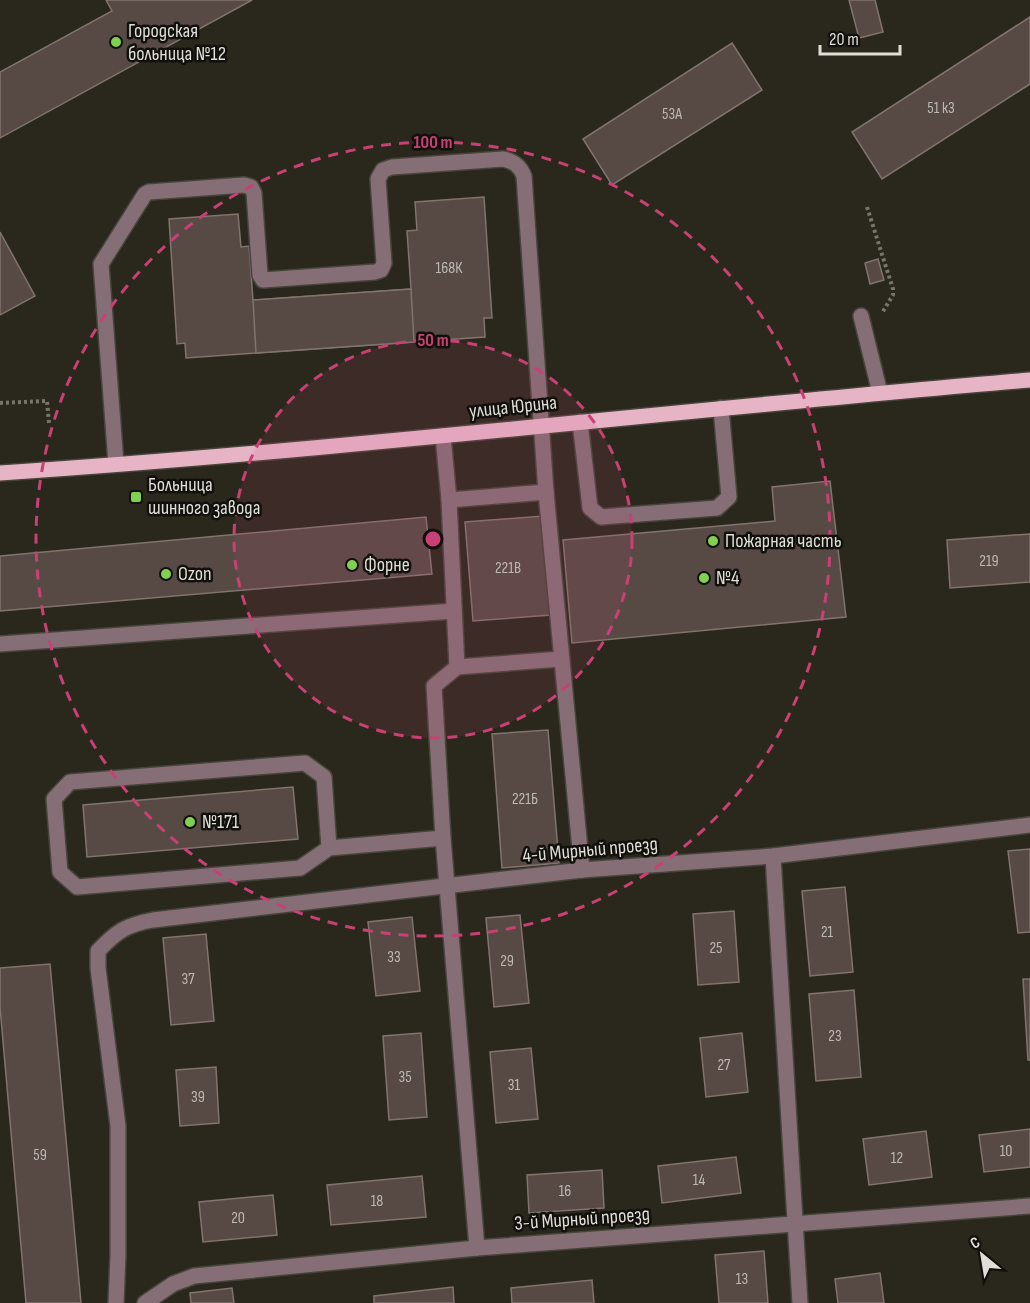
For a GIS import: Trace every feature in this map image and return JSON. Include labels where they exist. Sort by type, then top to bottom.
[{"type":"main road","name":"улица Юрина","points":[[0,473],[443,436],[1030,380]]},
{"type":"street","points":[[116,465],[101,264],[144,194],[244,185],[251,187],[254,193],[260,277],[263,280],[375,272],[381,270],[384,263],[378,179],[383,170],[392,167],[503,159],[516,164],[524,176],[546,492],[582,870]]},
{"type":"street","points":[[861,316],[880,393]]},
{"type":"street","points":[[580,422],[590,508],[600,517],[717,508],[729,497],[721,408]]},
{"type":"street","points":[[443,436],[449,500],[457,667]]},
{"type":"street","points":[[449,500],[546,492]]},
{"type":"street","points":[[0,644],[454,610]]},
{"type":"street","points":[[477,1248],[443,838],[434,686],[457,667],[561,659]]},
{"type":"street","points":[[329,848],[324,777],[305,763],[70,782],[54,799],[60,872],[77,887],[300,868],[329,848],[443,838]]},
{"type":"street","name":"4-й Мирный проезд","points":[[116,1303],[118,1126],[98,968],[98,951],[121,930],[137,923],[153,920],[447,885],[582,870],[772,856],[1030,825]]},
{"type":"street","points":[[772,856],[800,1303]]},
{"type":"street","name":"3-й Мирный проезд","points":[[145,1303],[173,1284],[194,1276],[477,1248],[1030,1206]]},
{"type":"path","points":[[867,207],[893,289],[893,295],[881,314]]},
{"type":"path","points":[[0,403],[47,401],[49,423]]},
{"type":"building","name":"Городская больница №12","points":[[106,0],[252,0],[0,138],[0,72],[112,11]]},
{"type":"building","points":[[849,0],[875,0],[883,32],[859,38]]},
{"type":"building","points":[[1030,17],[1030,84],[882,179],[852,132]]},
{"type":"building","points":[[732,43],[762,90],[612,185],[583,139]]},
{"type":"building","points":[[484,197],[492,318],[484,318],[485,337],[186,358],[185,343],[177,344],[169,219],[238,214],[241,247],[249,246],[253,300],[411,289],[407,231],[417,230],[415,202]]},
{"type":"building","points":[[0,232],[35,296],[0,315]]},
{"type":"building","points":[[878,259],[884,280],[870,284],[865,263]]},
{"type":"building","points":[[411,289],[414,342],[256,353],[253,300]]},
{"type":"building","name":"№4","points":[[830,481],[846,617],[572,643],[563,540],[775,521],[772,487]]},
{"type":"building","points":[[543,516],[551,615],[473,621],[465,522]]},
{"type":"building","points":[[426,517],[432,574],[0,611],[0,556]]},
{"type":"building","points":[[1030,534],[1030,582],[950,588],[947,540]]},
{"type":"building","points":[[548,730],[559,863],[502,868],[492,734]]},
{"type":"building","name":"№171","points":[[293,787],[298,839],[87,857],[83,805]]},
{"type":"building","points":[[1030,849],[1030,932],[1018,933],[1008,851]]},
{"type":"building","points":[[845,887],[853,972],[810,976],[802,891]]},
{"type":"building","points":[[734,911],[739,982],[698,985],[693,914]]},
{"type":"building","points":[[520,915],[529,1003],[494,1007],[486,918]]},
{"type":"building","points":[[412,917],[420,991],[376,996],[368,922]]},
{"type":"building","points":[[206,934],[214,1021],[171,1025],[163,938]]},
{"type":"building","points":[[50,964],[81,1303],[26,1303],[0,1007],[0,968]]},
{"type":"building","points":[[1023,979],[1030,979],[1030,1060],[1028,1060]]},
{"type":"building","points":[[854,990],[861,1077],[816,1081],[809,994]]},
{"type":"building","points":[[421,1033],[427,1117],[389,1120],[383,1036]]},
{"type":"building","points":[[742,1033],[748,1092],[706,1097],[700,1038]]},
{"type":"building","points":[[531,1048],[538,1119],[496,1123],[490,1052]]},
{"type":"building","points":[[216,1067],[219,1123],[180,1126],[176,1070]]},
{"type":"building","points":[[1030,1129],[1030,1167],[984,1172],[979,1135]]},
{"type":"building","points":[[926,1131],[932,1177],[869,1185],[863,1139]]},
{"type":"building","points":[[736,1157],[741,1193],[662,1203],[658,1166]]},
{"type":"building","points":[[602,1170],[604,1208],[529,1213],[527,1175]]},
{"type":"building","points":[[422,1176],[426,1217],[331,1225],[327,1185]]},
{"type":"building","points":[[273,1195],[277,1235],[203,1242],[199,1202]]},
{"type":"building","points":[[764,1251],[768,1303],[719,1303],[715,1255]]},
{"type":"building","points":[[880,1273],[884,1303],[838,1303],[835,1279]]},
{"type":"building","points":[[592,1280],[594,1303],[512,1303],[511,1288]]},
{"type":"building","points":[[453,1287],[454,1303],[374,1303],[374,1296]]},
{"type":"building","points":[[232,1288],[234,1303],[191,1303],[190,1293]]},
{"type":"place","name":"Городская больница №12","points":[[116,42]]},
{"type":"place","name":"Больница шинного завода","points":[[136,497]]},
{"type":"place","name":"Пожарная часть","points":[[713,541]]},
{"type":"place","name":"Форне","points":[[352,565]]},
{"type":"place","name":"Ozon","points":[[166,574]]},
{"type":"place","name":"№4","points":[[704,578]]},
{"type":"place","name":"№171","points":[[190,822]]}]
